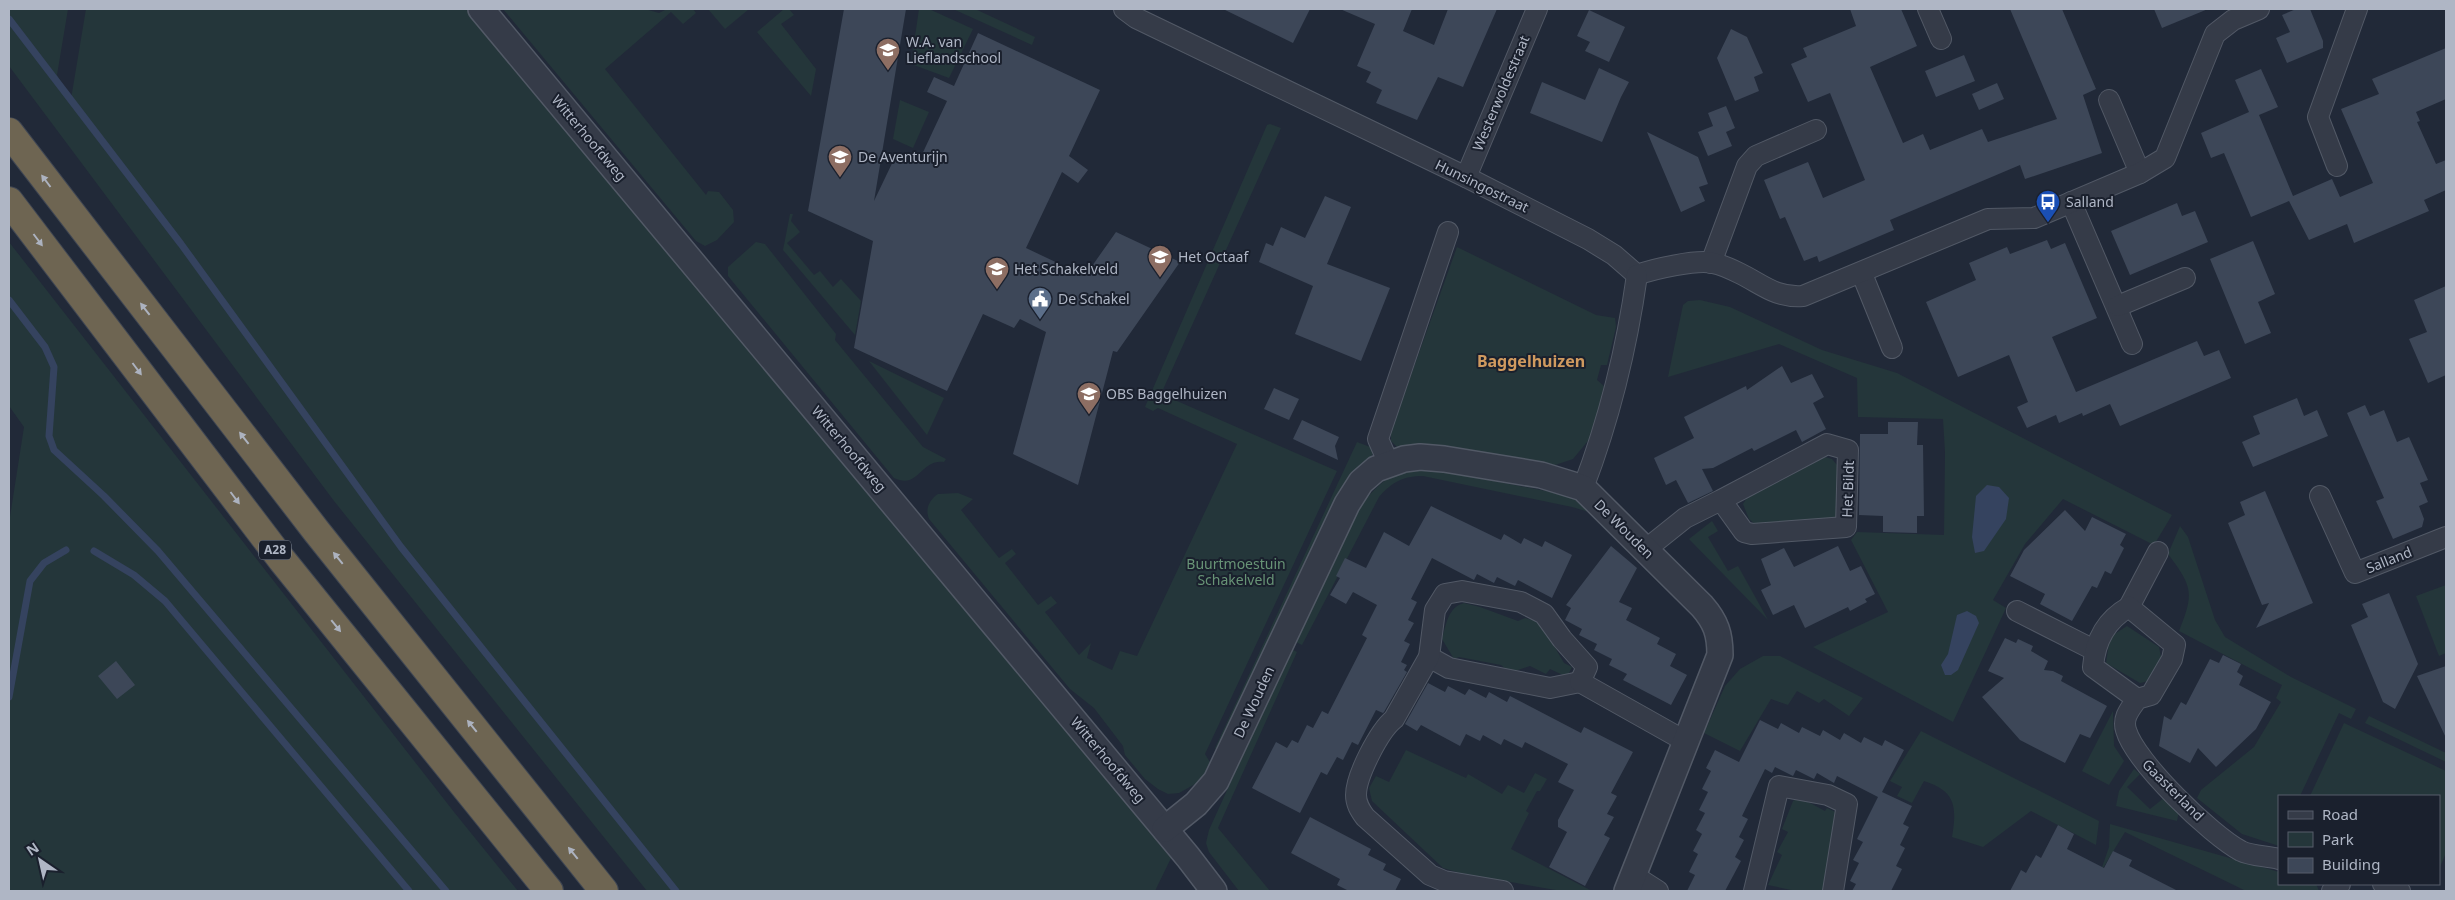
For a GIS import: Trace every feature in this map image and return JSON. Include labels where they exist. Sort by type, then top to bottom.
[{"type":"highway","points":[[9,132],[317,532],[604,891]]},
{"type":"highway","name":"A28","points":[[9,201],[282,560],[549,891]]},
{"type":"street","name":"Witterhoofdweg","points":[[481,9],[1165,829],[1214,891]]},
{"type":"street","name":"Hunsingostraat","points":[[1124,9],[1136,18],[1466,177],[1588,239],[1614,255],[1637,275]]},
{"type":"street","name":"Westerwoldestraat","points":[[1466,177],[1537,9]]},
{"type":"street","points":[[1928,9],[1941,39]]},
{"type":"street","points":[[1583,488],[1598,449],[1616,380],[1631,319],[1637,275],[1656,268],[1711,263],[1738,273],[1775,293],[1788,297],[1803,296],[1862,274],[1988,219],[2034,218],[2140,173],[2165,158],[2215,34],[2233,20],[2259,9]]},
{"type":"street","points":[[2337,166],[2318,117],[2357,9]]},
{"type":"street","points":[[2109,100],[2140,173]]},
{"type":"street","points":[[1711,263],[1747,166],[1756,156],[1816,130]]},
{"type":"street","points":[[2071,202],[2118,306],[2132,344]]},
{"type":"street","points":[[1389,464],[1378,439],[1448,232]]},
{"type":"street","points":[[1862,274],[1892,348]]},
{"type":"street","points":[[2118,306],[2185,278]]},
{"type":"street","name":"Het Bildt","points":[[1645,550],[1685,518],[1827,444],[1848,450],[1846,527],[1752,534],[1744,532],[1721,500]]},
{"type":"street","name":"De Wouden","points":[[1165,829],[1196,804],[1216,781],[1347,504],[1361,482],[1376,469],[1389,464],[1420,457],[1444,459],[1541,475],[1583,488],[1702,606],[1712,618],[1718,630],[1720,655],[1630,883],[1658,891]]},
{"type":"street","name":"Salland","points":[[2320,496],[2355,574],[2446,537]]},
{"type":"street","points":[[2137,699],[2093,668],[2094,650],[2113,616],[2129,607],[2158,552]]},
{"type":"street","points":[[1503,891],[1444,881],[1430,875],[1365,817],[1357,805],[1356,795],[1359,778],[1385,726],[1394,719],[1429,657],[1435,610],[1445,594],[1462,591],[1521,602],[1544,614],[1562,639],[1587,667],[1580,682]]},
{"type":"street","name":"Gaasterland","points":[[2129,607],[2175,645],[2172,659],[2151,695],[2137,699],[2125,716],[2126,729],[2138,755],[2186,805],[2242,851],[2278,859]]},
{"type":"street","points":[[2016,611],[2094,650]]},
{"type":"street","points":[[1429,657],[1449,668],[1550,688],[1580,682],[1685,741]]},
{"type":"street","points":[[1754,891],[1779,786],[1828,795],[1847,804],[1833,891]]},
{"type":"street","points":[[2385,885],[2400,891]]},
{"type":"green space","points":[[9,9],[68,9],[57,75],[71,99],[86,9],[466,9],[1172,856],[1155,891],[647,891],[334,501],[9,66]]},
{"type":"green space","points":[[503,9],[645,9],[659,13],[667,9],[693,9],[696,13],[683,24],[671,12],[605,69],[706,195],[708,191],[719,192],[733,210],[734,222],[717,240],[705,246],[696,241]]},
{"type":"green space","points":[[708,9],[749,9],[725,29]]},
{"type":"green space","points":[[784,9],[789,9],[794,15],[781,24],[816,69],[811,96],[757,32]]},
{"type":"green space","points":[[919,9],[929,9],[973,29],[949,78],[911,64]]},
{"type":"green space","points":[[953,9],[975,9],[1035,37],[1032,45]]},
{"type":"green space","points":[[900,100],[929,112],[913,148],[893,139]]},
{"type":"green space","name":"Buurtmoestuin Schakelveld","points":[[1270,124],[1281,128],[1161,394],[1337,471],[1205,754],[1213,767],[1197,783],[1179,793],[1168,794],[1145,779],[1125,755],[1123,746],[1094,708],[1070,689],[929,519],[928,508],[932,499],[938,494],[958,493],[973,499],[961,510],[999,558],[1012,549],[1016,554],[1005,563],[1038,605],[1051,596],[1057,603],[1045,612],[1079,655],[1091,643],[1087,658],[1112,670],[1120,651],[1137,656],[1237,444],[1158,408],[1153,411],[1145,407],[1267,125]]},
{"type":"green space","points":[[790,214],[793,214],[791,221],[800,232],[787,243],[814,275],[820,271],[833,287],[841,279],[861,301],[855,335],[783,250]]},
{"type":"green space","points":[[9,242],[454,812],[518,891],[9,891],[9,523],[24,427],[9,406]]},
{"type":"green space","points":[[756,242],[765,244],[836,334],[835,340],[923,447],[946,459],[944,462],[936,462],[930,465],[909,480],[902,481],[894,478],[728,276],[728,267]]},
{"type":"green space","points":[[1457,247],[1596,315],[1615,318],[1616,327],[1607,365],[1601,365],[1597,380],[1604,386],[1592,436],[1573,459],[1555,465],[1439,446],[1398,448],[1391,441],[1391,431]]},
{"type":"green space","points":[[1700,300],[1730,307],[1822,350],[1897,373],[2172,515],[2154,545],[2063,499],[2025,544],[1993,600],[2006,608],[1953,722],[1813,647],[1888,612],[1851,540],[1857,532],[1944,535],[1945,452],[1943,419],[1858,417],[1857,378],[1779,344],[1668,377],[1683,305],[1688,301]]},
{"type":"green space","points":[[869,361],[944,398],[927,435]]},
{"type":"green space","points":[[1357,442],[1373,448],[1373,454],[1348,478],[1219,753],[1215,748]]},
{"type":"green space","points":[[1825,457],[1832,459],[1837,465],[1839,514],[1834,519],[1755,524],[1749,519],[1743,504],[1747,498]]},
{"type":"green space","points":[[1421,467],[1567,495],[1581,503],[1589,512],[1423,476],[1410,477],[1398,481],[1379,497],[1302,645],[1296,642],[1361,505],[1387,479],[1402,471]]},
{"type":"green space","points":[[1712,521],[1718,531],[1708,537],[1728,571],[1738,566],[1768,620],[1689,539]]},
{"type":"green space","points":[[2180,526],[2188,537],[2215,620],[2225,637],[2291,677],[2356,709],[2351,719],[2339,713],[2300,795],[2278,795],[2278,846],[2242,834],[2197,798],[2201,790],[2254,747],[2281,702],[2276,698],[2282,685],[2179,631],[2187,608],[2188,591],[2182,575],[2168,554]]},
{"type":"green space","points":[[2446,585],[2446,653],[2439,656],[2416,596]]},
{"type":"green space","points":[[1464,603],[1518,621],[1525,618],[1540,622],[1564,663],[1572,667],[1567,677],[1550,669],[1546,674],[1530,666],[1515,671],[1507,670],[1501,665],[1459,657],[1454,659],[1442,639],[1451,612],[1454,608]]},
{"type":"green space","points":[[2127,626],[2159,647],[2161,657],[2149,681],[2140,683],[2106,663],[2110,637]]},
{"type":"green space","points":[[1291,649],[1297,652],[1218,828],[1270,891],[1239,891],[1209,852],[1206,843],[1209,830]]},
{"type":"green space","points":[[1763,656],[1780,656],[1863,698],[1849,716],[1824,699],[1819,703],[1797,691],[1788,705],[1771,699],[1740,751],[1704,733],[1725,686],[1740,669]]},
{"type":"green space","points":[[2113,711],[2114,746],[2124,761],[2109,785],[2082,771]]},
{"type":"green space","points":[[2369,716],[2446,753],[2446,762],[2365,723]]},
{"type":"green space","points":[[2344,723],[2446,771],[2446,853],[2440,867],[2440,795],[2310,795]]},
{"type":"green space","points":[[1921,731],[2099,821],[2096,845],[2031,811],[1983,847],[1952,837],[1954,809],[1948,795],[1943,790],[1924,781],[1912,803],[1897,796],[1902,787],[1890,781]]},
{"type":"green space","points":[[1406,750],[1466,778],[1468,774],[1502,794],[1508,785],[1524,793],[1535,773],[1547,779],[1540,791],[1537,791],[1526,811],[1529,813],[1511,849],[1592,891],[1561,891],[1460,873],[1443,868],[1372,801],[1369,788],[1376,776],[1389,782]]},
{"type":"green space","points":[[2134,769],[2140,774],[2127,787],[2150,809],[2164,798],[2179,811],[2177,821],[2116,806],[2119,791]]},
{"type":"green space","points":[[1799,797],[1825,811],[1827,808],[1842,815],[1835,857],[1825,876],[1831,878],[1828,891],[1796,891],[1768,885],[1782,855],[1777,852],[1788,832],[1782,829],[1793,801]]},
{"type":"green space","points":[[2110,824],[2278,872],[2278,885],[2316,885],[2319,891],[2246,891],[2125,832],[2100,873],[2109,847]]},
{"type":"water","points":[[1987,485],[1999,487],[2009,498],[2006,519],[1984,551],[1975,553],[1972,537],[1976,496]]},
{"type":"water","points":[[1967,611],[1976,616],[1979,623],[1958,670],[1951,675],[1945,675],[1941,665],[1948,654],[1957,615]]},
{"type":"building","points":[[844,9],[906,9],[874,201],[897,153],[918,163],[947,101],[927,92],[934,77],[954,86],[978,33],[1100,90],[1069,156],[1088,170],[1078,183],[1062,172],[1026,248],[1085,276],[1116,232],[1180,262],[1117,352],[1113,351],[1078,485],[1013,454],[1046,332],[1020,319],[1014,328],[983,314],[947,391],[854,348],[873,241],[808,211]]},
{"type":"building","points":[[1223,9],[1290,10],[1310,9],[1293,43]]},
{"type":"building","points":[[1340,9],[1412,9],[1403,31],[1434,45],[1448,9],[1497,9],[1463,87],[1438,77],[1417,120],[1376,103],[1382,90],[1366,82],[1371,72],[1357,66],[1375,24]]},
{"type":"building","points":[[1850,9],[1901,9],[1917,46],[1870,67],[1903,143],[1923,134],[1930,150],[1982,129],[1988,142],[2057,119],[2010,9],[2062,9],[2096,89],[2083,95],[2102,153],[2025,179],[2020,165],[1890,220],[1894,230],[1819,262],[1817,256],[1804,261],[1785,217],[1780,219],[1764,180],[1808,162],[1823,198],[1865,180],[1830,93],[1808,102],[1791,64],[1807,57],[1803,48],[1856,26]]},
{"type":"building","points":[[2154,9],[2208,9],[2162,28]]},
{"type":"building","points":[[2296,9],[2310,9],[2323,41],[2323,48],[2287,63],[2276,38],[2290,32],[2282,15]]},
{"type":"building","points":[[1589,10],[1625,27],[1609,62],[1585,51],[1590,42],[1577,36]]},
{"type":"building","points":[[1731,29],[1747,37],[1763,73],[1754,77],[1759,91],[1735,101],[1717,58]]},
{"type":"building","points":[[2446,48],[2446,99],[2416,112],[2420,121],[2417,122],[2436,164],[2446,160],[2446,190],[2424,200],[2429,211],[2354,243],[2347,224],[2309,240],[2289,201],[2251,217],[2224,153],[2211,158],[2201,133],[2249,112],[2235,80],[2261,69],[2278,107],[2259,115],[2293,196],[2332,179],[2340,197],[2373,183],[2341,109],[2379,94],[2372,79]]},
{"type":"building","points":[[1964,55],[1975,81],[1936,97],[1925,71]]},
{"type":"building","points":[[1599,68],[1629,82],[1602,142],[1530,113],[1542,82],[1585,100]]},
{"type":"building","points":[[1997,83],[2004,99],[1979,110],[1972,94]]},
{"type":"building","points":[[1726,106],[1735,128],[1726,132],[1732,146],[1708,156],[1698,132],[1713,126],[1708,113]]},
{"type":"building","points":[[1647,132],[1698,157],[1708,184],[1699,187],[1705,201],[1681,212]]},
{"type":"building","points":[[1325,196],[1351,207],[1327,264],[1390,288],[1361,361],[1295,334],[1313,286],[1259,262],[1266,243],[1273,246],[1281,227],[1305,238]]},
{"type":"building","points":[[2177,203],[2182,216],[2195,211],[2208,242],[2130,275],[2111,231]]},
{"type":"building","points":[[2047,240],[2051,249],[2065,243],[2097,318],[2052,337],[2076,392],[2197,341],[2204,356],[2219,350],[2231,378],[2120,426],[2110,404],[2083,416],[2082,413],[2059,423],[2056,415],[2027,428],[2017,407],[2028,402],[2009,355],[1958,377],[1926,302],[1976,280],[1969,263],[2007,247],[2010,254]]},
{"type":"building","points":[[2253,241],[2275,294],[2258,302],[2271,333],[2245,344],[2210,259]]},
{"type":"building","points":[[2446,286],[2446,375],[2428,383],[2409,339],[2427,332],[2414,300]]},
{"type":"building","points":[[1782,366],[1791,383],[1812,374],[1824,397],[1813,403],[1826,429],[1802,442],[1796,430],[1754,451],[1752,448],[1713,468],[1702,469],[1713,491],[1688,503],[1676,480],[1666,485],[1654,458],[1694,438],[1684,417],[1746,386],[1747,390]]},
{"type":"building","points":[[1274,388],[1299,399],[1289,420],[1264,409]]},
{"type":"building","points":[[2297,398],[2304,416],[2317,410],[2328,436],[2253,467],[2242,442],[2260,434],[2253,416]]},
{"type":"building","points":[[2365,405],[2370,416],[2384,410],[2397,442],[2409,437],[2428,480],[2420,483],[2428,502],[2419,506],[2424,519],[2422,527],[2393,539],[2376,501],[2384,498],[2347,413]]},
{"type":"building","points":[[1302,420],[1339,437],[1335,446],[1338,460],[1293,439]]},
{"type":"building","points":[[1888,422],[1918,422],[1917,445],[1923,445],[1924,516],[1917,516],[1917,533],[1883,532],[1883,516],[1859,515],[1860,434],[1888,434]]},
{"type":"building","points":[[2265,491],[2313,603],[2256,628],[2269,603],[2262,605],[2228,523],[2245,515],[2240,502]]},
{"type":"building","points":[[1431,506],[1501,540],[1504,534],[1521,544],[1524,538],[1542,547],[1545,541],[1572,555],[1552,598],[1518,580],[1515,586],[1497,577],[1494,583],[1477,574],[1474,580],[1432,558],[1411,599],[1417,602],[1408,620],[1414,623],[1404,641],[1410,644],[1401,662],[1407,665],[1404,670],[1407,672],[1384,712],[1376,710],[1358,745],[1352,742],[1343,760],[1337,757],[1327,775],[1321,772],[1300,813],[1252,788],[1276,742],[1287,748],[1292,740],[1298,743],[1307,725],[1313,728],[1322,711],[1328,714],[1367,638],[1362,635],[1377,605],[1353,592],[1346,604],[1330,595],[1340,578],[1336,576],[1345,558],[1366,568],[1384,532],[1409,546]]},
{"type":"building","points":[[2065,510],[2085,531],[2092,517],[2126,534],[2120,545],[2124,548],[2111,574],[2105,571],[2097,588],[2092,586],[2072,621],[2040,604],[2045,594],[2010,576],[2024,550]]},
{"type":"building","points":[[1611,546],[1637,568],[1619,602],[1632,608],[1626,620],[1660,638],[1657,644],[1676,654],[1670,666],[1687,675],[1671,705],[1623,680],[1627,674],[1609,665],[1612,659],[1594,650],[1597,644],[1579,635],[1582,629],[1565,620],[1571,608],[1566,605]]},
{"type":"building","points":[[1838,546],[1850,571],[1861,566],[1875,594],[1865,599],[1867,602],[1850,611],[1848,607],[1805,628],[1794,605],[1773,615],[1761,590],[1771,585],[1761,559],[1784,548],[1794,567]]},
{"type":"building","points":[[2389,593],[2418,664],[2395,709],[2383,702],[2351,625],[2368,617],[2362,604]]},
{"type":"building","points":[[2005,638],[2016,643],[2018,639],[2033,646],[2031,651],[2048,661],[2044,670],[2053,671],[2063,676],[2061,681],[2107,706],[2090,738],[2080,734],[2065,763],[2020,740],[1982,697],[2004,678],[1988,671]]},
{"type":"building","points":[[2223,655],[2241,664],[2237,672],[2243,676],[2239,685],[2271,702],[2256,729],[2216,767],[2198,748],[2190,763],[2159,746],[2164,716],[2171,720],[2181,702],[2186,705],[2210,659],[2219,663]]},
{"type":"building","points":[[116,661],[135,685],[117,699],[98,676]]},
{"type":"building","points":[[2446,666],[2446,738],[2417,676]]},
{"type":"building","points":[[1428,683],[1445,692],[1448,686],[1465,695],[1469,689],[1486,698],[1489,692],[1507,702],[1510,696],[1581,733],[1584,727],[1633,752],[1611,793],[1617,796],[1607,814],[1614,817],[1604,835],[1610,838],[1585,886],[1549,867],[1567,832],[1558,827],[1558,820],[1574,790],[1558,782],[1568,764],[1525,742],[1522,748],[1504,739],[1501,745],[1483,735],[1480,741],[1466,734],[1460,746],[1421,725],[1417,731],[1405,724]]},
{"type":"building","points":[[1760,720],[1778,729],[1781,723],[1799,733],[1802,727],[1820,736],[1823,730],[1840,740],[1844,733],[1861,743],[1864,737],[1882,746],[1885,740],[1904,750],[1882,792],[1912,806],[1903,824],[1909,827],[1900,845],[1905,848],[1896,866],[1902,869],[1891,891],[1852,891],[1856,884],[1850,881],[1859,863],[1853,860],[1863,842],[1857,839],[1878,797],[1837,776],[1834,783],[1817,773],[1814,779],[1796,770],[1793,776],[1775,767],[1772,773],[1765,769],[1742,816],[1748,819],[1739,837],[1744,840],[1735,857],[1741,861],[1725,891],[1687,891],[1695,875],[1689,872],[1698,854],[1693,851],[1702,834],[1696,830],[1705,813],[1699,810],[1708,792],[1702,789],[1711,771],[1706,768],[1715,750],[1739,762]]},
{"type":"building","points":[[1310,817],[1371,849],[1368,855],[1386,864],[1383,870],[1401,879],[1395,891],[1349,891],[1337,885],[1340,879],[1291,853]]},
{"type":"building","points":[[2058,825],[2074,834],[2067,849],[2104,868],[2113,851],[2132,860],[2129,866],[2178,891],[2010,891],[2021,870],[2026,873],[2036,855],[2041,858]]},
{"type":"waterway","points":[[9,19],[181,244],[401,547],[676,891]]},
{"type":"waterway","points":[[9,300],[45,347],[54,367],[49,436],[54,450],[104,496],[158,551],[446,891]]},
{"type":"waterway","points":[[9,697],[30,581],[44,563],[66,550]]},
{"type":"waterway","points":[[94,551],[134,575],[165,601],[409,891]]},
{"type":"place","name":"W.A. van Lieflandschool","points":[[888,71]]},
{"type":"place","name":"De Aventurijn","points":[[840,178]]},
{"type":"place","name":"Salland","points":[[2048,223]]},
{"type":"place","name":"Het Octaaf","points":[[1160,278]]},
{"type":"place","name":"Het Schakelveld","points":[[997,290]]},
{"type":"place","name":"De Schakel","points":[[1040,320]]},
{"type":"place","name":"OBS Baggelhuizen","points":[[1089,415]]},
{"type":"district","name":"Baggelhuizen","points":[[1531,361]]}]
